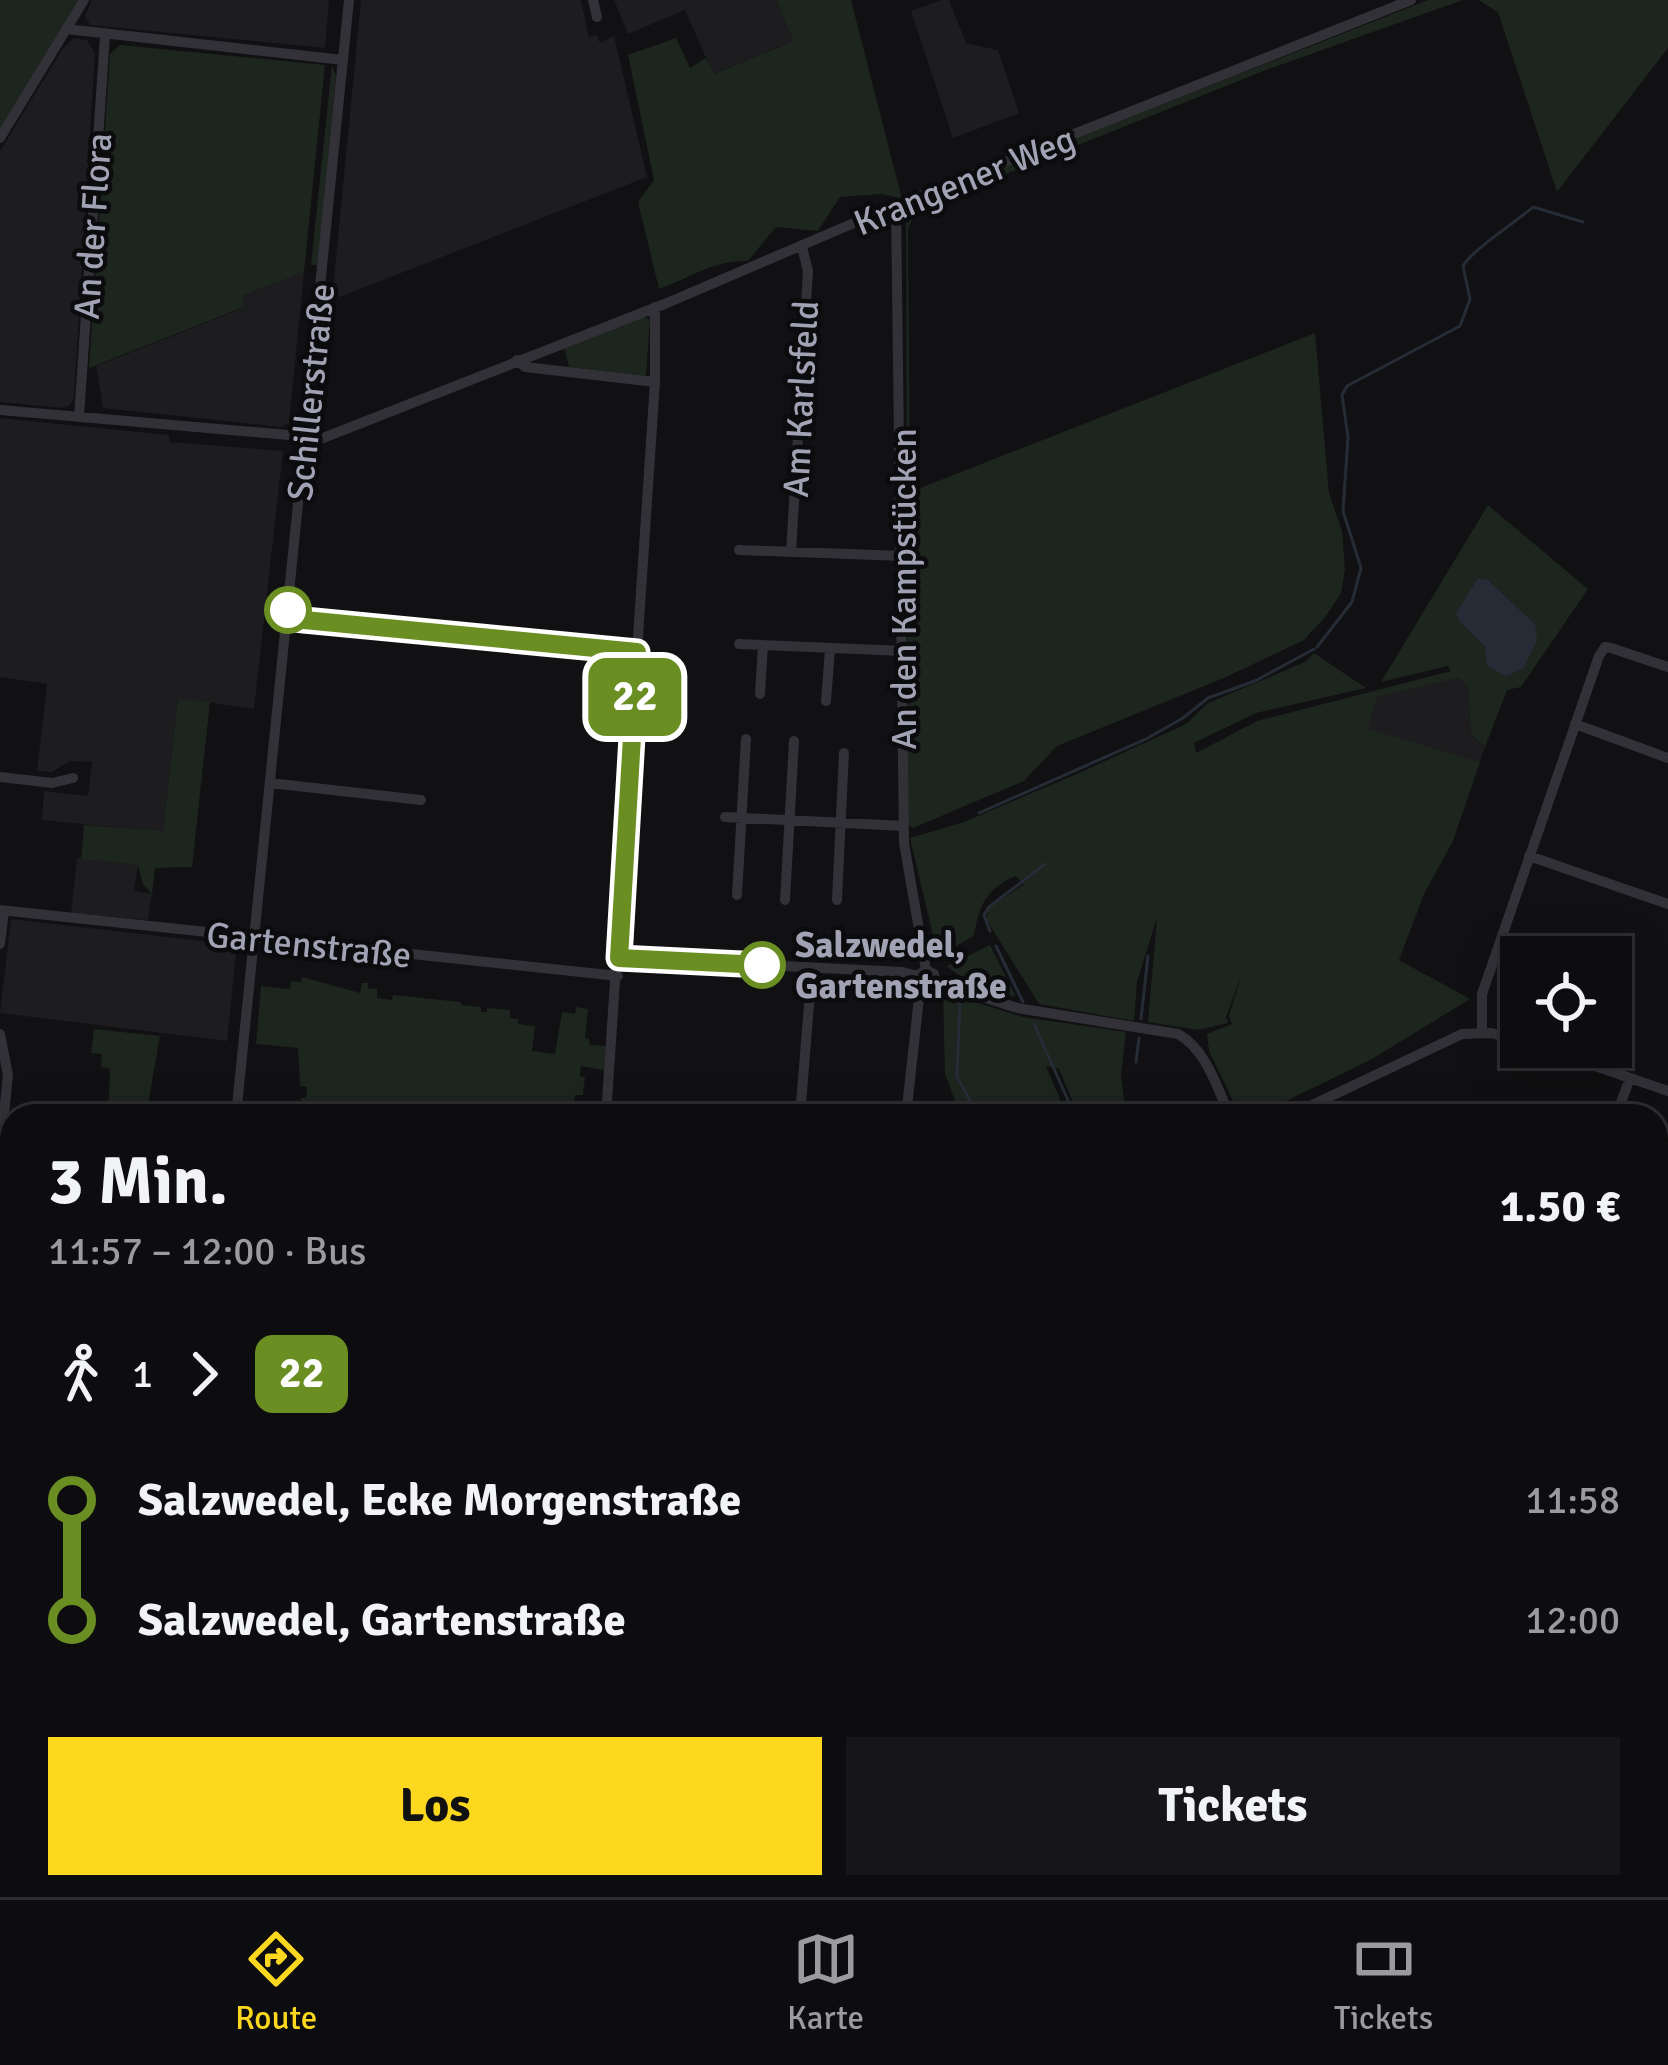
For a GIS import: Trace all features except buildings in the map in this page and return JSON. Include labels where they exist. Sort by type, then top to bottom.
[{"type":"street","points":[[0,138],[84,0]]},
{"type":"street","name":"Schillerstraße","points":[[237,1104],[349,0]]},
{"type":"street","points":[[593,0],[597,17]]},
{"type":"street","name":"Krangener Weg","points":[[305,439],[323,438],[655,307],[896,205],[1411,0]]},
{"type":"street","points":[[66,29],[343,59]]},
{"type":"street","name":"An der Flora","points":[[79,417],[105,35]]},
{"type":"street","name":"An den Kampstücken","points":[[896,205],[904,826],[921,978],[907,1104]]},
{"type":"street","name":"Am Karlsfeld","points":[[791,552],[808,271],[802,247]]},
{"type":"street","points":[[607,1104],[655,382],[655,307]]},
{"type":"street","points":[[517,360],[525,367],[655,382]]},
{"type":"street","points":[[0,410],[305,439]]},
{"type":"street","points":[[739,550],[902,556]]},
{"type":"street","points":[[287,618],[637,652]]},
{"type":"street","points":[[740,644],[903,651]]},
{"type":"street","points":[[760,694],[763,645]]},
{"type":"street","points":[[1482,1032],[1482,994],[1595,666],[1605,647],[1668,667]]},
{"type":"street","points":[[826,701],[830,649]]},
{"type":"street","points":[[1575,724],[1668,758]]},
{"type":"street","points":[[737,896],[746,739]]},
{"type":"street","points":[[785,900],[794,741]]},
{"type":"street","points":[[837,900],[844,753]]},
{"type":"street","points":[[0,777],[52,783],[73,778]]},
{"type":"street","points":[[270,783],[421,800]]},
{"type":"street","points":[[725,817],[904,826]]},
{"type":"street","points":[[1529,856],[1668,904]]},
{"type":"street","points":[[0,944],[2,910]]},
{"type":"street","name":"Gartenstraße","points":[[2,910],[618,976]]},
{"type":"street","points":[[619,958],[903,972],[921,978],[932,989],[937,982],[1016,1008],[1184,1037],[1201,1055],[1224,1104]]},
{"type":"street","points":[[801,1104],[812,968]]},
{"type":"street","points":[[1313,1104],[1448,1039],[1482,1032],[1500,1036]]},
{"type":"street","points":[[0,1034],[8,1075],[5,1104]]},
{"type":"street","points":[[1601,1068],[1668,1091]]},
{"type":"street","points":[[1620,1104],[1630,1078]]},
{"type":"shaded area","points":[[0,0],[78,0],[0,130]]},
{"type":"shaded area","points":[[92,0],[329,0],[325,48],[90,25],[85,16]]},
{"type":"shaded area","points":[[361,0],[581,0],[589,37],[597,35],[600,43],[614,36],[647,177],[332,300]]},
{"type":"shaded area","points":[[614,0],[776,0],[793,41],[713,74],[685,10],[628,34]]},
{"type":"shaded area","points":[[776,0],[851,0],[902,199],[882,194],[840,197],[818,231],[776,227],[748,261],[714,266],[659,289],[638,202],[654,180],[628,55],[676,38],[690,68],[706,58],[714,74],[793,41]]},
{"type":"shaded area","points":[[949,0],[966,43],[998,50],[1019,113],[953,138],[911,11]]},
{"type":"shaded area","points":[[1428,0],[1463,0],[1266,70],[918,209],[908,228],[910,492],[1315,333],[1329,493],[1342,531],[1345,569],[1341,593],[1304,640],[1057,746],[1024,781],[913,828],[908,825],[906,211],[912,203]]},
{"type":"shaded area","points":[[1478,0],[1668,0],[1668,48],[1557,192],[1498,12]]},
{"type":"shaded area","points":[[74,38],[87,40],[95,53],[74,398],[62,408],[0,402],[0,151],[63,48]]},
{"type":"shaded area","points":[[120,45],[325,65],[304,272],[242,296],[244,307],[89,368],[110,54]]},
{"type":"shaded area","points":[[332,65],[336,76],[318,265],[311,265]]},
{"type":"shaded area","points":[[304,272],[289,423],[281,427],[103,408],[96,366],[243,308],[241,296]]},
{"type":"shaded area","points":[[643,315],[650,320],[646,376],[569,367],[564,347]]},
{"type":"shaded area","points":[[0,418],[169,435],[170,442],[283,451],[254,709],[178,698],[163,832],[42,820],[44,791],[88,796],[92,762],[70,761],[52,772],[37,771],[47,684],[0,677]]},
{"type":"shaded area","points":[[1488,505],[1588,589],[1521,687],[1507,690],[1485,747],[1471,735],[1468,685],[1459,678],[1377,697],[1368,729],[1480,762],[1453,841],[1424,894],[1399,960],[1470,999],[1372,1059],[1280,1104],[1235,1104],[1209,1051],[1207,1034],[1232,1024],[1229,1016],[1242,973],[1226,1017],[1228,1023],[1198,1030],[1148,1022],[1157,918],[1137,982],[1134,1021],[1039,1004],[986,919],[989,908],[1024,884],[1016,876],[997,886],[986,899],[974,936],[938,956],[910,838],[964,822],[1079,773],[1186,724],[1208,703],[1305,662],[1314,653],[1366,688],[1256,713],[1194,743],[1196,753],[1257,721],[1451,671],[1448,666],[1381,682]],"holes":[[[1488,580],[1535,624],[1486,646],[1476,633]]]},
{"type":"shaded area","points":[[1478,578],[1488,580],[1535,624],[1537,640],[1523,669],[1506,676],[1487,666],[1485,646],[1456,613]]},
{"type":"shaded area","points":[[1459,678],[1468,684],[1471,735],[1485,747],[1480,762],[1367,730],[1377,696]]},
{"type":"shaded area","points":[[178,698],[210,702],[192,867],[155,868],[152,894],[143,884],[138,865],[81,859],[84,825],[163,831]]},
{"type":"shaded area","points":[[77,858],[138,865],[134,891],[152,894],[148,920],[71,913]]},
{"type":"shaded area","points":[[11,919],[237,945],[227,1041],[0,1013]]},
{"type":"shaded area","points":[[990,945],[1016,997],[967,982],[947,966]]},
{"type":"shaded area","points":[[302,977],[360,993],[362,983],[368,983],[368,988],[377,989],[377,998],[392,1000],[393,995],[461,1002],[481,1007],[481,1012],[510,1010],[510,1018],[518,1019],[518,1024],[535,1026],[532,1051],[555,1054],[562,1012],[588,1009],[585,1038],[590,1045],[606,1046],[604,1070],[581,1066],[583,1095],[575,1095],[573,1104],[300,1104],[307,1087],[300,1086],[298,1048],[256,1044],[261,986],[290,989],[291,981],[301,982]]},
{"type":"shaded area","points":[[943,992],[1023,1017],[1126,1032],[1121,1075],[1125,1104],[1074,1104],[1059,1069],[1046,1066],[1062,1104],[956,1104],[945,1074]]},
{"type":"shaded area","points":[[94,1029],[160,1036],[148,1104],[109,1104],[110,1069],[101,1067],[102,1054],[91,1053]]},
{"type":"waterway","points":[[1317,647],[1352,602],[1361,568],[1343,511],[1348,437],[1342,395],[1347,386],[1460,326],[1470,299],[1463,266],[1533,207],[1583,222]]},
{"type":"waterway","points":[[979,813],[1146,739],[1208,698],[1255,681],[1314,649]]},
{"type":"waterway","points":[[990,931],[984,915],[989,907],[1045,864]]},
{"type":"waterway","points":[[996,946],[1023,1002]]},
{"type":"waterway","points":[[1141,1019],[1148,956]]},
{"type":"waterway","points":[[960,999],[957,1077],[972,1104]]},
{"type":"waterway","points":[[1034,1024],[1070,1104]]},
{"type":"waterway","points":[[1136,1062],[1139,1038]]},
{"type":"bus line","name":"22","points":[[288,610],[287,618],[637,652],[619,958],[762,965]]},
{"type":"place","name":"Salzwedel, Gartenstraße","points":[[762,965]]}]
